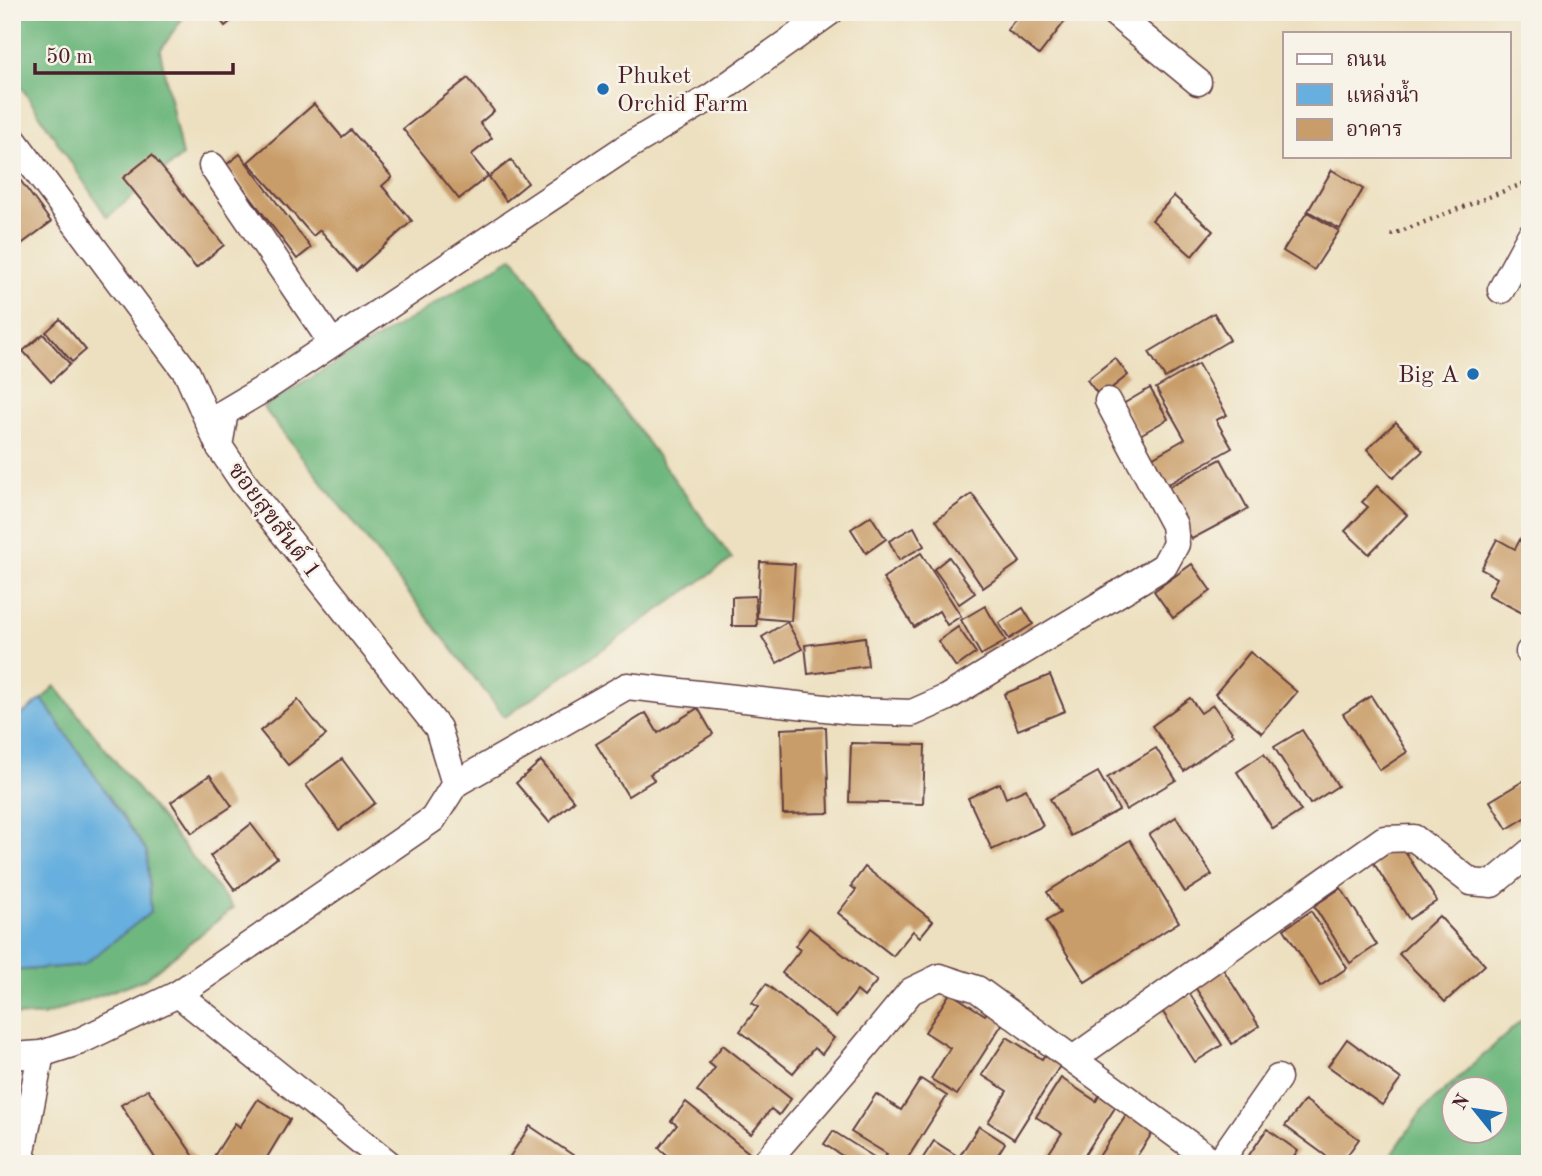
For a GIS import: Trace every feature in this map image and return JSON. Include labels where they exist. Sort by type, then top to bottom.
[{"type":"street","name":"ซอยสุขสันต์ 1","points":[[455,785],[438,728],[243,482],[219,446],[225,412],[625,148],[711,97],[830,12]]},
{"type":"street","points":[[1113,12],[1198,82]]},
{"type":"street","points":[[12,138],[187,373],[219,446]]},
{"type":"street","points":[[212,166],[332,342]]},
{"type":"street","points":[[1501,290],[1530,236]]},
{"type":"street","points":[[12,1056],[41,1054],[78,1042],[178,994],[433,819],[455,785],[627,686],[864,712],[912,713],[946,698],[1164,566],[1177,544],[1174,525],[1108,401]]},
{"type":"street","points":[[1073,1059],[1384,839],[1414,838],[1471,882],[1492,884],[1530,852]]},
{"type":"street","points":[[766,1163],[911,990],[940,977],[977,989],[1217,1164],[1278,1078]]},
{"type":"street","points":[[178,994],[389,1164]]},
{"type":"street","points":[[27,1164],[21,1156],[41,1054]]},
{"type":"path","points":[[1391,235],[1530,181]]},
{"type":"green space","points":[[12,12],[187,12],[160,51],[182,156],[107,217],[12,73]]},
{"type":"green space","points":[[513,257],[732,559],[505,717],[263,407]]},
{"type":"green space","points":[[55,686],[233,908],[145,979],[43,1016],[12,1015],[12,971],[83,965],[147,852],[42,699]]},
{"type":"green space","points":[[1530,1013],[1530,1164],[1385,1164],[1422,1111],[1440,1095],[1440,1144],[1510,1144],[1510,1074],[1463,1074]]},
{"type":"water","points":[[42,699],[147,852],[151,912],[83,965],[12,971],[12,722]]},
{"type":"building","points":[[214,12],[242,12],[225,26]]},
{"type":"building","points":[[1021,12],[1072,12],[1039,55],[1007,30]]},
{"type":"building","points":[[468,78],[494,111],[480,123],[492,138],[471,155],[488,176],[459,199],[403,129]]},
{"type":"building","points":[[314,104],[342,137],[351,130],[392,177],[382,186],[412,221],[356,271],[320,230],[313,236],[248,162]]},
{"type":"building","points":[[240,154],[311,248],[297,259],[226,165]]},
{"type":"building","points":[[152,155],[224,245],[196,268],[123,178]]},
{"type":"building","points":[[511,160],[528,183],[506,201],[489,177]]},
{"type":"building","points":[[12,169],[51,222],[12,251]]},
{"type":"building","points":[[1332,170],[1363,189],[1340,229],[1308,211]]},
{"type":"building","points":[[1174,196],[1213,231],[1192,256],[1152,220]]},
{"type":"building","points":[[1307,212],[1339,231],[1314,270],[1283,251]]},
{"type":"building","points":[[1214,313],[1230,340],[1165,378],[1149,352]]},
{"type":"building","points":[[60,319],[86,350],[72,362],[46,332]]},
{"type":"building","points":[[43,334],[70,364],[51,382],[23,351]]},
{"type":"building","points":[[1115,358],[1128,375],[1100,397],[1087,380]]},
{"type":"building","points":[[1198,364],[1227,415],[1216,420],[1232,448],[1158,490],[1143,463],[1185,439],[1156,388]]},
{"type":"building","points":[[1150,388],[1168,419],[1140,435],[1123,404]]},
{"type":"building","points":[[1396,422],[1423,451],[1393,478],[1367,449]]},
{"type":"building","points":[[1221,459],[1248,509],[1192,539],[1165,489]]},
{"type":"building","points":[[1377,486],[1407,515],[1369,554],[1345,531],[1368,507],[1362,502]]},
{"type":"building","points":[[972,494],[1020,562],[983,588],[936,520]]},
{"type":"building","points":[[871,516],[886,539],[866,553],[851,529]]},
{"type":"building","points":[[914,527],[924,546],[899,560],[889,541]]},
{"type":"building","points":[[1526,528],[1530,530],[1530,617],[1488,595],[1497,578],[1481,569],[1497,539],[1515,549]]},
{"type":"building","points":[[921,553],[961,616],[947,625],[939,611],[914,627],[883,578]]},
{"type":"building","points":[[949,557],[975,593],[959,604],[934,569]]},
{"type":"building","points":[[760,562],[795,564],[791,621],[757,618]]},
{"type":"building","points":[[1192,564],[1211,591],[1173,618],[1154,591]]},
{"type":"building","points":[[755,596],[757,626],[732,626],[732,597]]},
{"type":"building","points":[[985,606],[1006,641],[981,655],[961,620]]},
{"type":"building","points":[[1023,608],[1033,624],[1009,639],[999,623]]},
{"type":"building","points":[[787,622],[802,649],[777,663],[762,637]]},
{"type":"building","points":[[958,627],[976,653],[956,667],[938,641]]},
{"type":"building","points":[[865,637],[868,666],[808,674],[805,645]]},
{"type":"building","points":[[1250,652],[1297,692],[1262,733],[1215,694]]},
{"type":"building","points":[[1050,675],[1065,711],[1018,730],[1004,694]]},
{"type":"building","points":[[1371,696],[1407,752],[1380,770],[1343,714]]},
{"type":"building","points":[[1190,698],[1201,713],[1213,705],[1234,735],[1184,771],[1152,726]]},
{"type":"building","points":[[298,700],[326,735],[288,765],[260,731]]},
{"type":"building","points":[[698,708],[713,734],[650,774],[654,780],[628,796],[596,744],[646,713],[658,733]]},
{"type":"building","points":[[826,727],[829,813],[783,814],[781,729]]},
{"type":"building","points":[[1302,730],[1338,786],[1310,804],[1274,747]]},
{"type":"building","points":[[851,743],[925,745],[923,804],[849,802]]},
{"type":"building","points":[[1156,748],[1176,780],[1126,810],[1107,778]]},
{"type":"building","points":[[1264,754],[1301,811],[1273,829],[1237,772]]},
{"type":"building","points":[[342,759],[375,803],[339,830],[306,785]]},
{"type":"building","points":[[541,761],[574,801],[549,822],[516,783]]},
{"type":"building","points":[[1098,772],[1119,810],[1071,836],[1050,799]]},
{"type":"building","points":[[210,775],[232,806],[192,833],[171,802]]},
{"type":"building","points":[[1530,777],[1530,815],[1507,829],[1490,801]]},
{"type":"building","points":[[1000,783],[1006,798],[1026,789],[1043,826],[992,850],[968,798]]},
{"type":"building","points":[[1176,817],[1212,875],[1185,892],[1149,835]]},
{"type":"building","points":[[251,824],[277,858],[235,890],[210,856]]},
{"type":"building","points":[[1130,840],[1179,922],[1085,982],[1046,921],[1060,913],[1047,892]]},
{"type":"building","points":[[1400,844],[1437,901],[1409,919],[1373,862]]},
{"type":"building","points":[[865,867],[933,921],[920,937],[913,931],[893,956],[838,913],[856,890],[851,886]]},
{"type":"building","points":[[1341,888],[1377,945],[1350,963],[1314,906]]},
{"type":"building","points":[[1311,911],[1347,968],[1320,986],[1284,929]]},
{"type":"building","points":[[1439,916],[1485,965],[1445,1002],[1399,954]]},
{"type":"building","points":[[809,928],[877,981],[864,997],[857,991],[836,1017],[782,973],[800,950],[795,946]]},
{"type":"building","points":[[1223,969],[1259,1026],[1232,1044],[1195,987]]},
{"type":"building","points":[[766,984],[834,1038],[822,1054],[814,1048],[793,1073],[740,1031],[758,1007],[752,1003]]},
{"type":"building","points":[[1186,988],[1222,1045],[1195,1062],[1159,1006]]},
{"type":"building","points":[[950,993],[985,1015],[990,1008],[1006,1018],[957,1095],[931,1079],[950,1048],[925,1032]]},
{"type":"building","points":[[1007,1037],[1042,1059],[1047,1051],[1063,1061],[1014,1139],[988,1122],[1007,1091],[982,1075]]},
{"type":"building","points":[[1347,1039],[1401,1079],[1382,1105],[1328,1066]]},
{"type":"building","points":[[723,1045],[791,1099],[779,1115],[771,1109],[751,1134],[697,1091],[715,1068],[709,1063]]},
{"type":"building","points":[[1061,1078],[1096,1101],[1101,1093],[1118,1103],[1079,1164],[1042,1164],[1062,1133],[1036,1117]]},
{"type":"building","points":[[921,1079],[947,1096],[904,1164],[883,1164],[881,1163],[887,1154],[851,1132],[876,1094],[901,1110]]},
{"type":"building","points":[[148,1089],[199,1164],[159,1164],[121,1105]]},
{"type":"building","points":[[258,1099],[290,1119],[263,1164],[209,1164],[235,1123],[240,1127]]},
{"type":"building","points":[[1305,1100],[1359,1139],[1341,1164],[1337,1164],[1285,1126]]},
{"type":"building","points":[[686,1102],[753,1156],[748,1164],[678,1164],[659,1148],[677,1125],[671,1121]]},
{"type":"building","points":[[1131,1108],[1157,1126],[1137,1156],[1149,1164],[1094,1164]]},
{"type":"building","points":[[530,1126],[586,1164],[505,1164]]},
{"type":"building","points":[[979,1126],[1005,1143],[992,1164],[919,1164],[934,1141],[959,1157]]},
{"type":"building","points":[[1267,1129],[1298,1151],[1289,1164],[1243,1164]]},
{"type":"building","points":[[833,1131],[874,1157],[870,1164],[855,1164],[824,1144]]},
{"type":"place","name":"Phuket Orchid Farm","points":[[603,89]]},
{"type":"place","name":"Big A","points":[[1473,374]]}]
